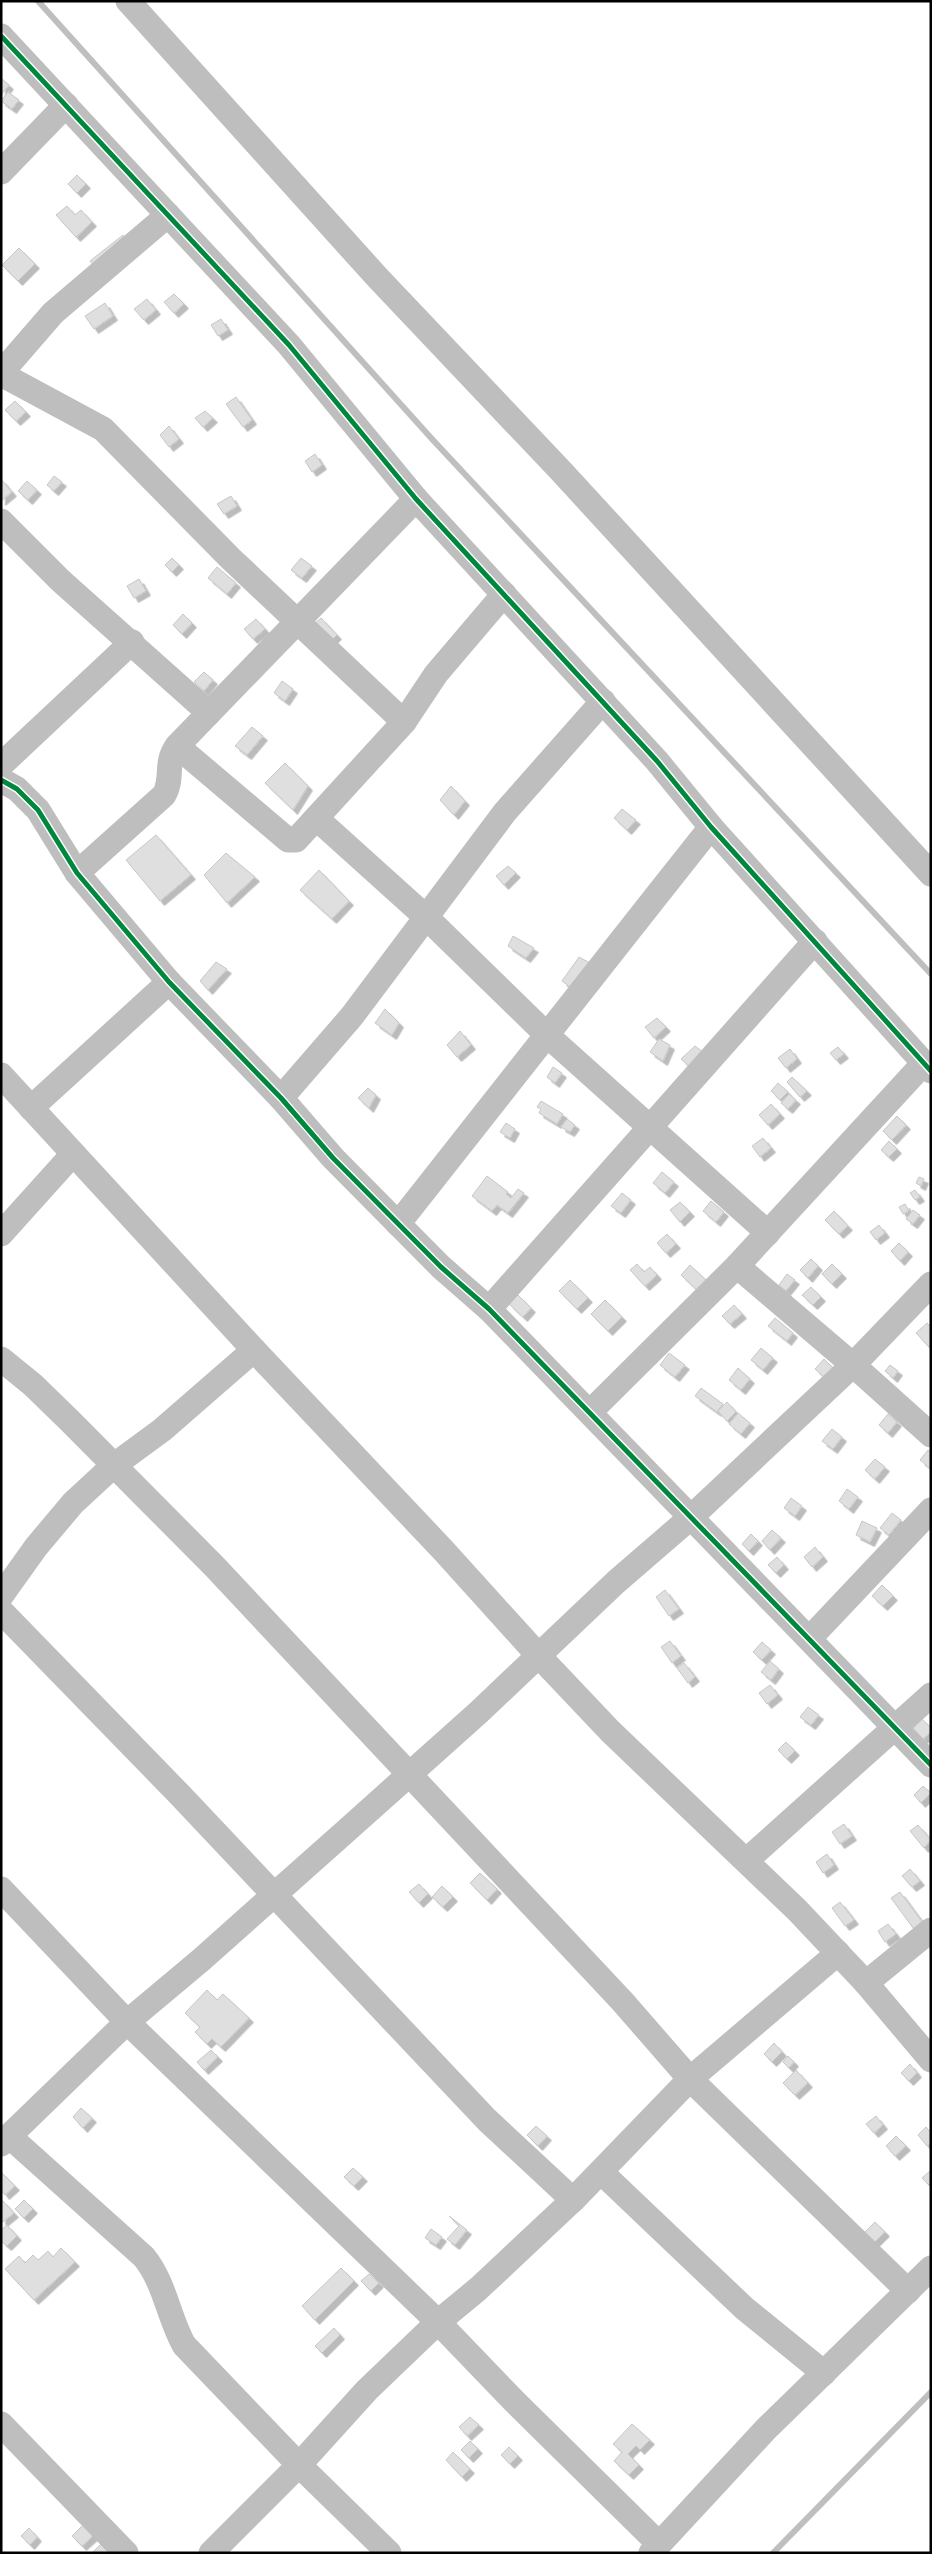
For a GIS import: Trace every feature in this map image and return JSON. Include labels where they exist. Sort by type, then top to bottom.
[{"type":"street","points":[[128,1],[377,278],[561,471],[931,874]]},
{"type":"street","points":[[1,36],[289,345],[416,499],[657,761],[711,827],[927,1067],[737,1266],[590,1412]]},
{"type":"street","points":[[1,172],[66,105]]},
{"type":"street","points":[[168,215],[53,313],[1,373],[103,429],[296,621],[404,722]]},
{"type":"street","points":[[77,873],[164,795],[169,788],[169,761],[177,746],[416,499]]},
{"type":"street","points":[[1,521],[61,581],[209,712]]},
{"type":"street","points":[[177,746],[288,840],[296,840],[404,722],[436,674],[504,594]]},
{"type":"street","points":[[1,765],[132,642]]},
{"type":"street","points":[[281,1098],[352,1016],[506,812],[603,701]]},
{"type":"street","points":[[1,780],[17,789],[38,810],[77,873],[169,982],[281,1098],[333,1158],[441,1267],[489,1309],[690,1518],[810,1638],[931,1765]]},
{"type":"street","points":[[316,818],[427,918],[548,1036],[768,1233]]},
{"type":"street","points":[[398,1224],[548,1036],[595,971],[711,827]]},
{"type":"street","points":[[489,1309],[815,941]]},
{"type":"street","points":[[31,1108],[169,982]]},
{"type":"street","points":[[1,1075],[254,1350],[444,1550],[538,1655],[610,1731],[746,1860],[838,1953],[931,2060]]},
{"type":"street","points":[[1,1234],[73,1154]]},
{"type":"street","points":[[737,1266],[853,1365],[931,1435]]},
{"type":"street","points":[[389,2553],[299,2465],[184,2345],[159,2280],[144,2257],[5,2140],[127,2022],[274,1895],[479,1712],[538,1655],[690,1518],[853,1365],[931,1284]]},
{"type":"street","points":[[3,1588],[73,1503],[113,1466],[162,1430],[254,1350]]},
{"type":"street","points":[[1,1359],[33,1385],[214,1566],[622,2000],[690,2079],[908,2291]]},
{"type":"street","points":[[810,1638],[931,1510]]},
{"type":"street","points":[[1,1611],[487,2120],[573,2200]]},
{"type":"street","points":[[746,1860],[931,1695]]},
{"type":"street","points":[[1,1889],[127,2022],[438,2322],[655,2548],[766,2429],[931,2268]]},
{"type":"street","points":[[866,1983],[931,1930]]},
{"type":"street","points":[[211,2553],[299,2465],[367,2390],[438,2322],[478,2289],[573,2200],[690,2079],[838,1953]]},
{"type":"street","points":[[601,2172],[744,2308],[824,2373]]},
{"type":"street","points":[[1,2424],[126,2553]]},
{"type":"building","points":[[1,78],[9,85],[1,95]]},
{"type":"building","points":[[8,92],[19,100],[12,109],[1,101]]},
{"type":"building","points":[[77,175],[86,184],[77,193],[68,184]]},
{"type":"building","points":[[67,206],[75,215],[81,210],[92,222],[76,237],[56,215]]},
{"type":"building","points":[[123,235],[129,242],[96,268],[90,261]]},
{"type":"building","points":[[19,248],[35,264],[18,281],[2,265]]},
{"type":"building","points":[[174,294],[184,304],[174,313],[164,302]]},
{"type":"building","points":[[147,299],[156,310],[144,320],[134,309]]},
{"type":"building","points":[[105,303],[113,316],[94,329],[85,316]]},
{"type":"building","points":[[221,319],[228,330],[218,336],[211,325]]},
{"type":"building","points":[[236,397],[252,420],[243,427],[226,404]]},
{"type":"building","points":[[15,401],[26,412],[16,421],[5,410]]},
{"type":"building","points":[[205,411],[213,418],[203,427],[195,418]]},
{"type":"building","points":[[169,426],[179,439],[169,447],[160,435]]},
{"type":"building","points":[[315,454],[322,465],[312,472],[305,461]]},
{"type":"building","points":[[54,476],[62,482],[54,491],[47,485]]},
{"type":"building","points":[[1,479],[12,492],[1,501]]},
{"type":"building","points":[[27,481],[37,490],[28,500],[18,491]]},
{"type":"building","points":[[231,496],[237,506],[224,514],[217,504]]},
{"type":"building","points":[[172,558],[179,565],[172,572],[165,565]]},
{"type":"building","points":[[301,558],[312,566],[302,578],[291,570]]},
{"type":"building","points":[[217,567],[236,583],[227,594],[208,578]]},
{"type":"building","points":[[139,579],[146,591],[134,598],[127,586]]},
{"type":"building","points":[[183,614],[192,623],[182,634],[173,625]]},
{"type":"building","points":[[321,618],[337,635],[329,643],[312,626]]},
{"type":"building","points":[[256,619],[265,629],[253,639],[244,629]]},
{"type":"building","points":[[204,672],[213,680],[204,691],[194,682]]},
{"type":"building","points":[[282,681],[293,689],[285,701],[274,693]]},
{"type":"building","points":[[252,727],[263,736],[247,755],[235,746]]},
{"type":"building","points":[[285,763],[308,786],[293,810],[265,783]]},
{"type":"building","points":[[451,786],[465,801],[454,815],[440,800]]},
{"type":"building","points":[[622,809],[636,820],[627,830],[614,818]]},
{"type":"building","points":[[156,835],[191,875],[160,901],[126,860]]},
{"type":"building","points":[[226,853],[255,877],[227,903],[204,875]]},
{"type":"building","points":[[508,866],[516,873],[504,885],[496,876]]},
{"type":"building","points":[[319,870],[349,901],[332,919],[300,890]]},
{"type":"building","points":[[513,936],[534,948],[526,958],[508,946]]},
{"type":"building","points":[[579,957],[590,963],[572,988],[562,981]]},
{"type":"building","points":[[216,962],[227,969],[208,990],[200,981]]},
{"type":"building","points":[[385,1009],[399,1023],[392,1035],[375,1023]]},
{"type":"building","points":[[657,1018],[666,1027],[654,1038],[645,1027]]},
{"type":"building","points":[[460,1031],[471,1045],[457,1057],[447,1045]]},
{"type":"building","points":[[659,1039],[670,1045],[663,1061],[650,1052]]},
{"type":"building","points":[[695,1046],[704,1053],[691,1068],[681,1059]]},
{"type":"building","points":[[838,1047],[844,1054],[836,1060],[830,1053]]},
{"type":"building","points":[[790,1049],[797,1059],[786,1068],[778,1058]]},
{"type":"building","points":[[553,1067],[562,1073],[555,1083],[547,1077]]},
{"type":"building","points":[[792,1077],[807,1091],[800,1097],[787,1082]]},
{"type":"building","points":[[778,1083],[788,1092],[780,1100],[771,1091]]},
{"type":"building","points":[[368,1088],[376,1095],[369,1108],[358,1098]]},
{"type":"building","points":[[789,1094],[796,1100],[788,1109],[781,1103]]},
{"type":"building","points":[[541,1101],[563,1114],[557,1124],[539,1113],[541,1109],[537,1107]]},
{"type":"building","points":[[771,1104],[780,1114],[768,1125],[759,1115]]},
{"type":"building","points":[[897,1116],[906,1125],[892,1140],[883,1131]]},
{"type":"building","points":[[567,1119],[575,1125],[570,1132],[561,1127]]},
{"type":"building","points":[[506,1123],[515,1129],[510,1138],[500,1132]]},
{"type":"building","points":[[763,1138],[771,1148],[760,1157],[752,1146]]},
{"type":"building","points":[[889,1141],[897,1149],[889,1157],[881,1150]]},
{"type":"building","points":[[662,1172],[674,1182],[665,1193],[653,1183]]},
{"type":"building","points":[[487,1176],[508,1192],[506,1194],[511,1198],[518,1189],[524,1193],[508,1213],[497,1205],[492,1211],[472,1196]]},
{"type":"building","points":[[919,1177],[924,1179],[921,1186],[916,1183]]},
{"type":"building","points":[[915,1190],[920,1197],[915,1200],[910,1193]]},
{"type":"building","points":[[622,1193],[631,1200],[621,1213],[611,1206]]},
{"type":"building","points":[[711,1201],[724,1212],[716,1222],[703,1211]]},
{"type":"building","points":[[680,1202],[690,1212],[680,1222],[670,1210]]},
{"type":"building","points":[[905,1204],[909,1211],[903,1214],[899,1207]]},
{"type":"building","points":[[913,1210],[920,1215],[913,1224],[906,1219]]},
{"type":"building","points":[[834,1211],[848,1226],[839,1234],[825,1220]]},
{"type":"building","points":[[879,1225],[885,1233],[876,1240],[870,1232]]},
{"type":"building","points":[[667,1234],[676,1244],[666,1253],[657,1243]]},
{"type":"building","points":[[899,1243],[908,1252],[900,1261],[891,1251]]},
{"type":"building","points":[[811,1259],[818,1266],[808,1278],[800,1270]]},
{"type":"building","points":[[637,1264],[644,1272],[650,1267],[657,1275],[645,1286],[630,1270]]},
{"type":"building","points":[[832,1264],[842,1274],[832,1284],[822,1274]]},
{"type":"building","points":[[690,1265],[707,1281],[698,1291],[681,1275]]},
{"type":"building","points":[[787,1274],[795,1280],[786,1291],[779,1285]]},
{"type":"building","points":[[570,1280],[588,1298],[577,1309],[559,1291]]},
{"type":"building","points":[[811,1287],[821,1297],[813,1305],[802,1295]]},
{"type":"building","points":[[518,1295],[531,1308],[523,1317],[509,1304]]},
{"type":"building","points":[[605,1300],[622,1317],[608,1331],[591,1314]]},
{"type":"building","points":[[734,1305],[742,1314],[730,1324],[722,1316]]},
{"type":"building","points":[[775,1318],[793,1333],[787,1341],[768,1326]]},
{"type":"building","points":[[927,1323],[931,1327],[930,1348],[916,1333]]},
{"type":"building","points":[[761,1348],[773,1358],[763,1370],[751,1360]]},
{"type":"building","points":[[669,1353],[685,1365],[675,1377],[660,1365]]},
{"type":"building","points":[[824,1359],[833,1368],[824,1377],[815,1369]]},
{"type":"building","points":[[890,1365],[898,1371],[893,1378],[885,1371]]},
{"type":"building","points":[[738,1368],[750,1379],[741,1390],[729,1380]]},
{"type":"building","points":[[701,1388],[723,1404],[717,1412],[695,1396]]},
{"type":"building","points":[[727,1402],[736,1412],[727,1421],[718,1411]]},
{"type":"building","points":[[738,1413],[750,1423],[741,1434],[729,1424]]},
{"type":"building","points":[[888,1414],[897,1422],[888,1433],[879,1425]]},
{"type":"building","points":[[832,1429],[842,1437],[833,1449],[822,1441]]},
{"type":"building","points":[[928,1450],[931,1452],[931,1469],[920,1460]]},
{"type":"building","points":[[875,1459],[885,1467],[875,1479],[865,1470]]},
{"type":"building","points":[[847,1489],[858,1497],[849,1509],[839,1501]]},
{"type":"building","points":[[791,1498],[802,1506],[795,1516],[784,1508]]},
{"type":"building","points":[[892,1513],[901,1520],[889,1535],[880,1528]]},
{"type":"building","points":[[862,1521],[877,1528],[870,1542],[856,1535]]},
{"type":"building","points":[[772,1530],[781,1538],[770,1550],[762,1541]]},
{"type":"building","points":[[751,1534],[758,1541],[749,1551],[742,1544]]},
{"type":"building","points":[[815,1547],[823,1557],[812,1567],[804,1557]]},
{"type":"building","points":[[777,1557],[784,1565],[776,1573],[768,1565]]},
{"type":"building","points":[[882,1585],[893,1596],[883,1606],[872,1596]]},
{"type":"building","points":[[665,1590],[679,1609],[669,1616],[656,1597]]},
{"type":"building","points":[[670,1641],[681,1656],[672,1663],[661,1647]]},
{"type":"building","points":[[762,1642],[771,1650],[762,1660],[753,1652]]},
{"type":"building","points":[[770,1661],[779,1669],[771,1680],[761,1672]]},
{"type":"building","points":[[684,1663],[695,1677],[688,1683],[677,1668]]},
{"type":"building","points":[[770,1685],[778,1695],[767,1704],[759,1693]]},
{"type":"building","points":[[808,1707],[819,1715],[811,1725],[800,1717]]},
{"type":"building","points":[[922,1719],[931,1728],[931,1732],[923,1739],[913,1728]]},
{"type":"building","points":[[786,1742],[795,1751],[787,1759],[778,1750]]},
{"type":"building","points":[[923,1786],[931,1793],[921,1803],[914,1795]]},
{"type":"building","points":[[844,1824],[852,1836],[840,1844],[832,1832]]},
{"type":"building","points":[[918,1825],[931,1840],[924,1848],[910,1831]]},
{"type":"building","points":[[827,1854],[834,1865],[823,1873],[816,1862]]},
{"type":"building","points":[[910,1869],[920,1881],[912,1887],[902,1876]]},
{"type":"building","points":[[480,1873],[497,1889],[487,1900],[470,1883]]},
{"type":"building","points":[[419,1884],[428,1894],[419,1903],[409,1892]]},
{"type":"building","points":[[442,1886],[453,1897],[443,1907],[432,1897]]},
{"type":"building","points":[[900,1892],[925,1926],[916,1932],[891,1898]]},
{"type":"building","points":[[840,1902],[854,1920],[845,1926],[832,1908]]},
{"type":"building","points":[[888,1924],[896,1934],[885,1942],[878,1931]]},
{"type":"building","points":[[207,1990],[217,2000],[223,1994],[249,2018],[221,2047],[212,2039],[207,2044],[195,2032],[200,2027],[185,2013]]},
{"type":"building","points":[[774,2043],[782,2052],[772,2062],[764,2054]]},
{"type":"building","points":[[211,2050],[218,2057],[204,2070],[197,2062]]},
{"type":"building","points":[[788,2056],[794,2062],[789,2068],[783,2062]]},
{"type":"building","points":[[910,2064],[917,2073],[909,2081],[901,2073]]},
{"type":"building","points":[[796,2070],[808,2083],[795,2095],[783,2083]]},
{"type":"building","points":[[81,2108],[92,2118],[83,2128],[73,2117]]},
{"type":"building","points":[[876,2116],[883,2125],[874,2133],[866,2124]]},
{"type":"building","points":[[536,2126],[547,2136],[538,2146],[527,2135]]},
{"type":"building","points":[[926,2127],[931,2133],[931,2143],[927,2146],[918,2135]]},
{"type":"building","points":[[896,2136],[906,2146],[895,2156],[886,2146]]},
{"type":"building","points":[[353,2168],[363,2177],[354,2186],[344,2177]]},
{"type":"building","points":[[931,2170],[931,2183],[929,2185],[922,2178]]},
{"type":"building","points":[[1,2172],[15,2186],[5,2195],[1,2190]]},
{"type":"building","points":[[2,2200],[14,2213],[3,2222],[1,2220]]},
{"type":"building","points":[[24,2200],[33,2209],[24,2218],[15,2209]]},
{"type":"building","points":[[449,2216],[467,2230],[455,2245],[447,2239],[459,2226]]},
{"type":"building","points":[[875,2222],[885,2232],[874,2243],[864,2233]]},
{"type":"building","points":[[7,2225],[17,2236],[7,2246],[1,2241],[1,2230]]},
{"type":"building","points":[[431,2229],[442,2237],[436,2245],[425,2238]]},
{"type":"building","points":[[61,2248],[75,2262],[34,2300],[5,2269],[19,2256],[25,2263],[33,2255],[38,2260],[48,2251],[53,2257]]},
{"type":"building","points":[[341,2268],[354,2281],[315,2320],[302,2306]]},
{"type":"building","points":[[369,2274],[379,2283],[371,2291],[361,2281]]},
{"type":"building","points":[[334,2328],[340,2335],[322,2353],[315,2346]]},
{"type":"building","points":[[470,2417],[479,2425],[467,2436],[459,2427]]},
{"type":"building","points":[[632,2424],[650,2440],[640,2450],[636,2446],[628,2454],[639,2465],[629,2475],[614,2461],[622,2452],[613,2444]]},
{"type":"building","points":[[470,2441],[478,2449],[469,2458],[461,2450]]},
{"type":"building","points":[[509,2447],[518,2456],[510,2464],[501,2455]]},
{"type":"building","points":[[453,2452],[470,2469],[462,2477],[446,2460]]},
{"type":"building","points":[[83,2525],[93,2536],[82,2546],[72,2536]]},
{"type":"building","points":[[29,2528],[37,2537],[30,2545],[21,2536]]},
{"type":"building","points":[[101,2544],[109,2553],[92,2553]]},
{"type":"waterway","points":[[38,1],[432,439],[931,974]]},
{"type":"waterway","points":[[773,2553],[931,2392]]},
{"type":"cycle path","points":[[1,36],[289,345],[416,499],[657,761],[711,827],[931,1071]]},
{"type":"cycle path","points":[[1,780],[17,789],[38,810],[77,873],[169,982],[281,1098],[333,1158],[441,1267],[489,1309],[931,1765]]}]
